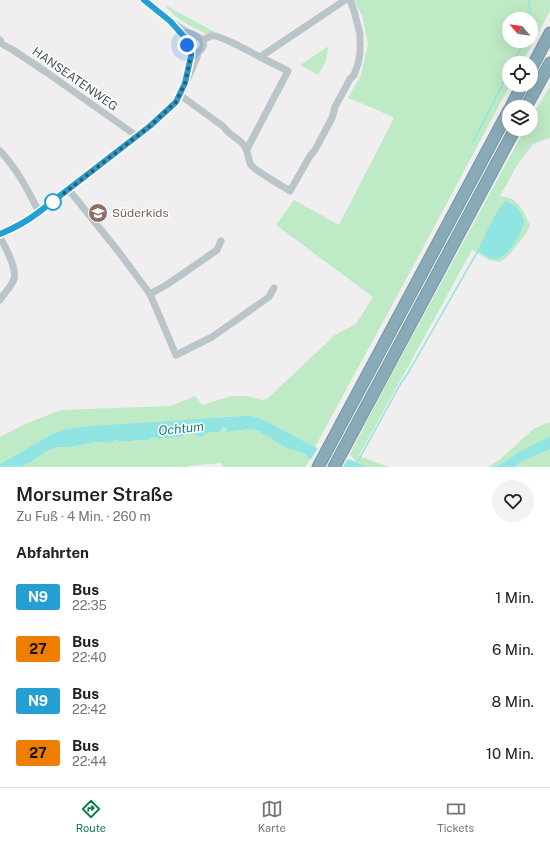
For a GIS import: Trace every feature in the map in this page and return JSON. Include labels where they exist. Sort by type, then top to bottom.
[{"type":"highway","points":[[538,56],[550,33]]},
{"type":"highway","points":[[531,100],[550,63]]},
{"type":"highway","points":[[533,100],[550,80]]},
{"type":"highway","points":[[318,467],[502,123]]},
{"type":"highway","points":[[334,467],[511,136]]},
{"type":"street","points":[[144,0],[187,33],[200,38],[204,43],[201,50],[195,51],[189,49],[187,45],[188,41],[170,21]]},
{"type":"street","points":[[260,57],[345,0]]},
{"type":"street","points":[[180,95],[224,127],[226,131],[242,143],[247,149],[252,166],[290,191],[315,150],[332,118],[335,107],[354,75],[358,64],[360,53],[360,34],[350,0]]},
{"type":"street","points":[[188,41],[190,38],[195,36]]},
{"type":"street","points":[[202,40],[215,36],[231,42],[288,71],[247,149]]},
{"type":"street","name":"HANSEATENWEG","points":[[0,40],[2,44],[46,72],[137,137]]},
{"type":"street","points":[[0,234],[24,223],[161,117],[176,102],[180,95],[185,83],[191,56],[195,51]]},
{"type":"street","points":[[0,151],[19,175],[39,212]]},
{"type":"street","points":[[68,190],[118,251],[150,294],[176,354],[212,337],[270,296],[274,288]]},
{"type":"street","points":[[0,237],[14,268],[15,277],[0,300]]},
{"type":"street","points":[[150,294],[168,284],[217,250],[221,241]]},
{"type":"green space","points":[[353,0],[550,0],[550,11],[538,33],[538,12],[502,12],[502,48],[530,48],[526,56],[502,56],[502,92],[506,92],[315,447],[262,419],[252,416],[221,417],[66,429],[54,433],[0,464],[0,437],[25,424],[61,410],[171,406],[195,396],[202,405],[231,396],[245,396],[263,400],[268,398],[335,335],[356,324],[373,297],[276,225],[294,200],[339,225],[394,118],[348,98],[361,75],[368,44],[362,15]]},
{"type":"green space","points":[[167,6],[220,34],[206,34],[180,20],[166,7]]},
{"type":"green space","points":[[329,46],[325,63],[318,75],[300,65]]},
{"type":"green space","points":[[550,86],[550,138],[533,144],[516,167],[500,196],[514,200],[522,210],[530,225],[526,234],[510,254],[499,262],[489,260],[472,250],[359,456],[389,467],[367,467],[356,462],[350,454],[521,136],[538,136],[538,106]],"holes":[[[509,202],[520,212],[523,226],[506,254],[489,257],[479,252],[479,247],[496,215]]]},
{"type":"green space","points":[[550,422],[550,436],[519,452],[496,467],[488,467],[498,461],[535,428]]},
{"type":"green space","points":[[221,427],[227,428],[226,432],[250,429],[256,430],[288,449],[302,452],[310,459],[305,467],[223,467],[221,463],[188,467],[21,467],[47,451],[58,447],[70,447],[97,442],[111,443],[115,440],[121,442],[132,441],[151,437],[165,437],[167,439],[181,437],[185,434],[183,432],[186,431],[194,430],[216,432]]},
{"type":"green space","points":[[550,449],[550,467],[515,467],[522,461]]},
{"type":"water","points":[[506,201],[515,206],[520,212],[524,221],[523,226],[510,250],[500,258],[496,259],[487,257],[479,252],[479,247],[494,217]]},
{"type":"water","name":"Ochtum","points":[[252,416],[262,419],[315,447],[367,467],[336,467],[310,459],[302,452],[288,449],[256,430],[250,429],[226,432],[227,428],[222,427],[219,432],[209,432],[201,437],[196,435],[194,430],[184,432],[185,434],[181,437],[167,439],[164,437],[160,439],[153,437],[149,440],[121,442],[115,440],[111,443],[97,442],[70,447],[58,447],[47,451],[21,467],[0,467],[0,464],[54,433],[66,429]]},
{"type":"water","points":[[550,436],[550,449],[522,461],[515,467],[496,467],[519,452]]},
{"type":"pier","points":[[319,446],[349,457],[343,467],[329,467],[310,461]]},
{"type":"waterway","points":[[529,0],[530,12]]},
{"type":"waterway","points":[[517,56],[521,48]]},
{"type":"waterway","points":[[473,142],[502,86]]},
{"type":"waterway","points":[[357,463],[401,383],[479,249]]},
{"type":"bus line","name":"N9","points":[[0,234],[24,223],[39,212],[150,126],[176,102],[185,83],[191,56],[191,51],[187,45],[188,41],[170,21],[144,0]]},
{"type":"place","name":"Süderkids","points":[[98,213]]},
{"type":"route","points":[[53,202],[150,126],[176,102],[185,83],[191,56],[191,51],[187,45]]}]
